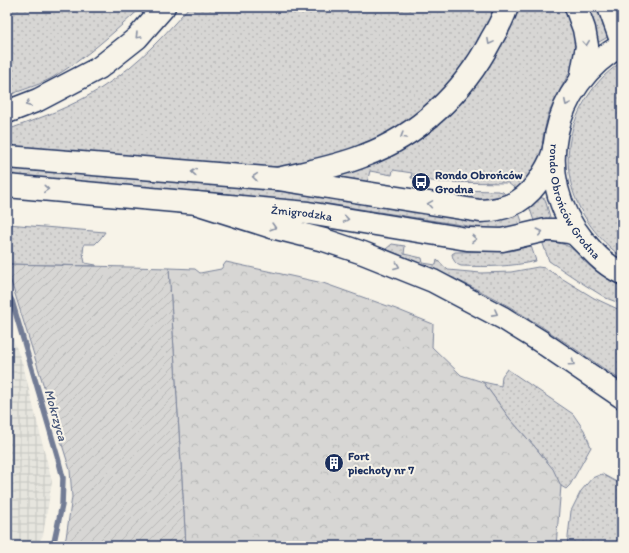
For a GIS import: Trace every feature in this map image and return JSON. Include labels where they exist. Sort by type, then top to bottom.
[{"type":"main road","points":[[7,112],[38,100],[99,68],[137,38],[164,7]]},
{"type":"main road","points":[[278,179],[332,166],[364,156],[391,143],[427,119],[446,103],[477,65],[496,31],[507,7]]},
{"type":"main road","points":[[576,7],[584,29],[587,46],[581,79]]},
{"type":"main road","points":[[608,7],[622,44]]},
{"type":"main road","name":"rondo Obrońców Grodna","points":[[622,44],[598,61],[581,79],[564,110],[557,130],[554,148],[554,170],[556,182],[564,209],[572,226],[589,248],[600,259],[622,273]]},
{"type":"main road","points":[[7,158],[278,179],[472,210],[491,211],[507,207],[525,197],[536,186],[552,158],[554,148]]},
{"type":"main road","name":"Żmigrodzka","points":[[7,186],[308,213],[467,239],[502,240],[546,230],[554,230],[575,234],[589,248]]},
{"type":"main road","points":[[196,203],[272,227],[324,240],[363,252],[433,281],[522,329],[622,397]]},
{"type":"shaded area","points":[[7,324],[23,365],[52,482],[43,535],[37,546],[7,546]]},
{"type":"green space","points":[[7,7],[142,7],[98,46],[63,72],[34,86],[7,96]]},
{"type":"green space","points":[[189,7],[498,7],[465,68],[421,113],[362,148],[301,166],[250,166],[7,147],[7,130],[67,107],[115,79],[142,57]]},
{"type":"green space","points":[[517,7],[566,7],[575,34],[576,45],[573,66],[548,115],[543,137],[541,160],[518,191],[508,183],[439,182],[411,178],[412,173],[393,170],[392,175],[370,171],[367,182],[323,179],[434,127],[471,91],[485,71],[500,47]]},
{"type":"green space","points":[[583,7],[622,7],[622,29],[599,42],[595,41]]},
{"type":"green space","points":[[622,62],[622,257],[605,242],[591,226],[580,208],[572,189],[569,169],[569,148],[573,127],[582,106],[590,93],[599,81]]},
{"type":"green space","points":[[7,168],[281,191],[479,221],[499,220],[519,213],[523,224],[506,228],[487,229],[328,204],[7,175]]},
{"type":"green space","points":[[452,190],[498,191],[503,192],[508,198],[485,202],[450,192]]},
{"type":"green space","points":[[540,197],[545,199],[550,217],[549,219],[534,221],[529,206]]},
{"type":"green space","points":[[7,224],[105,232],[95,244],[84,244],[83,253],[85,263],[96,266],[7,264]]},
{"type":"green space","points":[[549,242],[564,245],[574,250],[593,269],[622,287],[622,304],[606,298],[549,261],[543,243]]},
{"type":"green space","points":[[392,244],[405,246],[404,254],[422,258],[423,263],[436,265],[437,260],[448,270],[481,273],[511,272],[538,267],[545,268],[594,298],[622,311],[622,381],[510,307],[464,283],[386,249]]},
{"type":"green space","points":[[531,246],[536,261],[508,265],[461,266],[455,262],[452,254],[455,252],[510,251]]},
{"type":"green space","points":[[226,262],[323,283],[433,324],[432,347],[461,375],[483,382],[510,419],[553,469],[561,486],[556,546],[186,546],[169,268],[195,269],[200,273],[221,269]]},
{"type":"green space","points":[[7,264],[169,268],[186,546],[62,546],[66,538],[72,497],[70,470],[7,272]]},
{"type":"green space","points":[[507,369],[573,414],[584,430],[591,447],[570,485],[566,489],[561,486],[552,469],[510,419],[483,382],[501,386],[502,376]]},
{"type":"green space","points":[[602,474],[622,485],[622,546],[567,546],[571,511],[581,491],[592,478]]},
{"type":"waterway","name":"Mokrzyca","points":[[7,293],[12,301],[63,478],[62,505],[52,546]]},
{"type":"place","name":"Rondo Obrońców Grodna","points":[[421,182]]},
{"type":"place","name":"Fort piechoty nr 7","points":[[334,463]]}]
